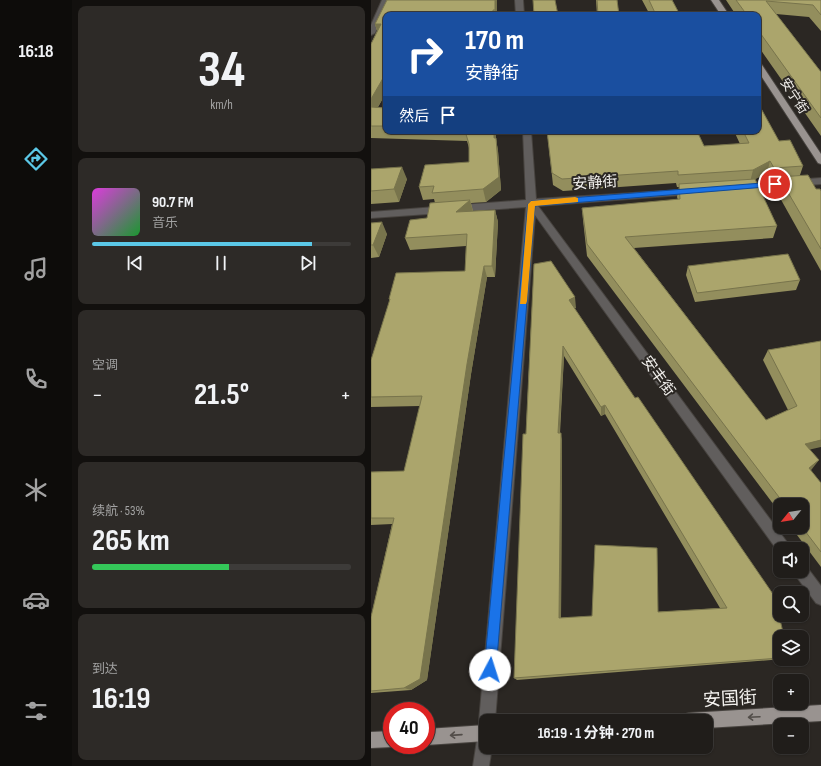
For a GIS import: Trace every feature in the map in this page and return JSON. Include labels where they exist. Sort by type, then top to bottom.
[{"type":"main road","points":[[715,0],[723,12]]},
{"type":"main road","name":"安宁街","points":[[761,70],[821,161]]},
{"type":"main road","name":"安国街","points":[[713,720],[821,713]]},
{"type":"main road","points":[[435,736],[479,733]]},
{"type":"main road","points":[[371,740],[383,739]]},
{"type":"street","points":[[371,33],[386,0]]},
{"type":"street","points":[[519,0],[520,12]]},
{"type":"street","points":[[488,714],[531,204],[527,134]]},
{"type":"street","points":[[735,188],[821,181]]},
{"type":"street","name":"安静街","points":[[371,215],[703,190]]},
{"type":"street","name":"安丰街","points":[[531,204],[780,542]]},
{"type":"street","points":[[806,578],[821,598]]},
{"type":"street","points":[[481,766],[483,754]]},
{"type":"building","points":[[387,0],[495,0],[495,10],[493,10],[493,12],[383,12],[383,78],[371,99],[371,44],[381,24],[375,24]]},
{"type":"building","points":[[533,0],[555,0],[557,12],[534,12]]},
{"type":"building","points":[[597,0],[617,0],[619,12],[598,12]]},
{"type":"building","points":[[649,0],[672,0],[678,12],[655,12]]},
{"type":"building","points":[[736,0],[821,0],[821,15],[813,5],[766,1],[821,72],[821,118],[761,34],[761,12],[745,12]]},
{"type":"building","points":[[371,107],[383,108],[383,126],[371,126]]},
{"type":"building","points":[[761,108],[779,141],[790,140],[803,166],[774,168],[770,161],[753,170],[678,175],[678,171],[562,179],[552,173],[547,134],[698,134],[704,146],[749,143],[744,134],[761,134]]},
{"type":"building","points":[[466,134],[494,134],[494,138],[496,138],[499,177],[483,189],[432,193],[434,186],[419,187],[425,165],[469,162],[469,144]]},
{"type":"building","points":[[402,167],[394,189],[371,191],[371,169]]},
{"type":"building","points":[[808,175],[816,189],[820,189],[821,191],[821,249],[779,177]]},
{"type":"building","points":[[755,179],[777,226],[625,237],[766,420],[797,406],[768,350],[821,341],[821,440],[805,444],[819,460],[809,468],[821,483],[821,552],[807,534],[809,534],[809,498],[780,498],[587,244],[582,208],[680,199],[679,184]]},
{"type":"building","points":[[470,200],[456,212],[495,210],[492,266],[484,266],[467,364],[420,679],[404,688],[371,691],[371,617],[394,518],[371,518],[371,472],[404,471],[422,396],[371,397],[371,360],[390,299],[396,273],[465,271],[467,234],[405,238],[410,220],[427,218],[430,203]]},
{"type":"building","points":[[382,222],[373,245],[371,245],[371,223]]},
{"type":"building","points":[[788,254],[800,280],[697,293],[688,266]]},
{"type":"building","points":[[551,261],[575,297],[569,300],[635,398],[638,397],[773,594],[773,622],[781,622],[782,630],[773,630],[773,659],[514,678],[523,434],[526,434],[534,264]],"holes":[[[563,346],[601,407],[605,405],[727,608],[658,612],[657,548],[595,545],[592,616],[559,618],[561,433],[558,433]]]},
{"type":"slow traffic","points":[[523,301],[531,204],[575,200]]},
{"type":"route","points":[[490,670],[531,204],[775,184]]}]
